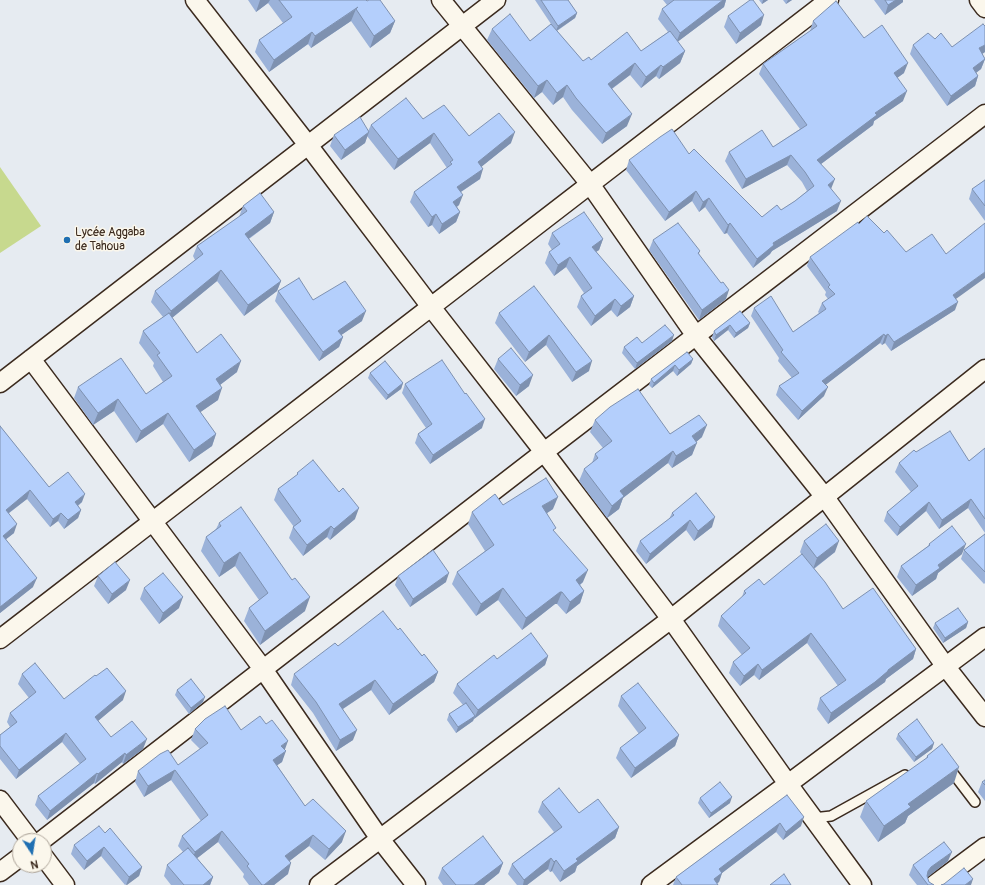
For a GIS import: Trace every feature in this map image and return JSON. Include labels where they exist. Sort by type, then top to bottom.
[{"type":"street","points":[[195,0],[671,619],[788,784],[862,885]]},
{"type":"street","points":[[441,0],[590,184],[696,336],[824,496],[946,667],[985,717]]},
{"type":"street","points":[[0,383],[496,0]]},
{"type":"street","points":[[0,639],[829,0]]},
{"type":"street","points":[[979,0],[985,8]]},
{"type":"street","points":[[51,833],[544,452],[985,114]]},
{"type":"street","points":[[31,359],[263,669],[380,839],[416,885]]},
{"type":"street","points":[[319,885],[671,619],[985,369]]},
{"type":"street","points":[[651,885],[985,637]]},
{"type":"street","points":[[0,800],[25,833]]},
{"type":"street","points":[[934,885],[985,847]]},
{"type":"street","points":[[0,872],[12,863]]},
{"type":"street","points":[[52,868],[65,885]]},
{"type":"lane","points":[[942,759],[975,802]]},
{"type":"lane","points":[[813,818],[831,816],[915,769]]},
{"type":"green space","points":[[0,167],[41,226],[0,253]]},
{"type":"building","points":[[279,0],[380,0],[395,21],[374,36],[356,9],[358,7],[315,36],[312,32],[274,60],[259,40],[292,17]]},
{"type":"building","points":[[541,0],[568,0],[577,13],[558,26]]},
{"type":"building","points":[[674,0],[723,0],[680,33],[662,9]]},
{"type":"building","points":[[750,0],[753,0],[764,15],[740,33],[728,16]]},
{"type":"building","points":[[885,0],[896,0],[888,5]]},
{"type":"building","points":[[836,1],[864,38],[882,25],[908,63],[894,73],[907,91],[875,113],[877,115],[817,160],[835,179],[828,185],[841,201],[773,243],[774,245],[757,259],[730,223],[728,225],[709,198],[703,202],[696,191],[669,212],[629,160],[672,129],[689,154],[694,149],[762,217],[777,205],[781,210],[795,201],[814,186],[791,155],[746,179],[729,152],[762,130],[773,147],[807,125],[763,64],[817,26],[813,21]]},
{"type":"building","points":[[510,14],[530,41],[551,24],[583,61],[589,57],[591,60],[627,32],[641,51],[670,31],[685,51],[663,67],[661,65],[646,77],[635,63],[608,84],[632,114],[606,133],[576,98],[567,85],[557,93],[547,80],[538,86],[492,29]]},
{"type":"building","points":[[983,24],[985,26],[985,45],[979,48],[985,59],[973,68],[978,76],[951,96],[913,45],[928,33],[935,39],[941,33],[952,47]]},
{"type":"building","points":[[406,98],[423,119],[444,105],[469,136],[499,113],[515,132],[478,162],[483,169],[457,187],[463,195],[453,202],[460,212],[442,224],[436,214],[432,217],[414,192],[452,164],[450,162],[453,160],[434,133],[398,159],[371,125]]},
{"type":"building","points":[[360,117],[369,132],[345,150],[334,135]]},
{"type":"building","points":[[985,180],[985,206],[972,189]]},
{"type":"building","points":[[260,193],[274,212],[245,234],[281,281],[248,305],[221,270],[171,311],[155,291],[203,254],[197,246],[247,211],[243,206]]},
{"type":"building","points":[[584,212],[603,239],[592,247],[634,296],[621,306],[615,299],[595,316],[581,296],[592,288],[570,257],[558,265],[549,252],[560,244],[552,233]]},
{"type":"building","points":[[867,216],[884,233],[887,230],[906,252],[932,234],[946,254],[985,223],[985,272],[953,295],[958,302],[894,342],[888,334],[885,336],[884,334],[822,381],[828,387],[802,411],[779,386],[799,373],[781,352],[783,350],[754,308],[771,296],[793,332],[826,309],[822,303],[835,294],[828,287],[830,285],[810,257],[858,222],[859,224]]},
{"type":"building","points":[[678,223],[700,251],[698,253],[721,283],[723,282],[729,290],[702,310],[653,240]]},
{"type":"building","points":[[299,278],[313,300],[345,281],[366,311],[338,331],[343,337],[323,352],[278,291]]},
{"type":"building","points":[[534,286],[592,361],[576,372],[549,335],[529,352],[499,313]]},
{"type":"building","points":[[740,311],[750,323],[736,333],[730,325],[716,335],[714,331]]},
{"type":"building","points":[[169,313],[197,353],[221,334],[241,361],[216,379],[222,388],[196,406],[216,434],[194,450],[168,413],[141,431],[118,399],[98,413],[78,387],[121,358],[146,394],[172,376],[157,355],[160,353],[143,331]]},
{"type":"building","points":[[665,325],[674,335],[637,363],[624,347],[637,337],[642,343]]},
{"type":"building","points":[[511,348],[533,375],[520,385],[498,359]]},
{"type":"building","points":[[687,352],[693,359],[679,370],[675,365],[654,383],[651,379]]},
{"type":"building","points":[[442,360],[465,394],[466,393],[485,419],[433,455],[418,434],[432,424],[405,384]]},
{"type":"building","points":[[385,361],[403,383],[388,395],[370,373]]},
{"type":"building","points":[[638,389],[670,434],[699,415],[707,425],[692,436],[697,443],[676,456],[673,451],[620,491],[624,496],[612,506],[584,469],[598,458],[595,454],[612,441],[595,420],[610,407]]},
{"type":"building","points":[[0,426],[49,487],[68,472],[85,494],[75,502],[81,510],[68,520],[61,513],[53,519],[30,490],[6,510],[17,524],[3,536],[37,578],[0,607]]},
{"type":"building","points":[[950,431],[969,461],[985,448],[985,519],[971,499],[942,520],[929,502],[900,527],[887,512],[918,486],[899,463],[914,450],[916,452]]},
{"type":"building","points":[[313,460],[339,492],[343,488],[359,508],[334,529],[331,526],[307,545],[293,527],[301,521],[278,489],[298,474],[297,473]]},
{"type":"building","points":[[546,478],[558,497],[542,506],[556,528],[553,530],[588,570],[576,580],[584,591],[570,602],[562,592],[560,592],[526,618],[503,588],[481,604],[457,572],[494,545],[472,512],[495,494],[503,505]]},
{"type":"building","points":[[696,493],[715,517],[698,531],[690,520],[650,554],[640,541],[674,515],[672,513]]},
{"type":"building","points":[[241,507],[292,580],[295,578],[310,597],[265,631],[249,608],[268,593],[240,552],[224,563],[206,537],[221,526],[219,523]]},
{"type":"building","points":[[826,524],[839,541],[817,558],[804,541]]},
{"type":"building","points":[[952,526],[966,544],[938,565],[940,568],[916,585],[901,566],[930,545],[929,544]]},
{"type":"building","points":[[985,534],[985,572],[964,550]]},
{"type":"building","points":[[433,550],[449,573],[413,599],[398,576]]},
{"type":"building","points":[[802,554],[825,582],[843,609],[873,588],[916,649],[875,682],[831,713],[820,698],[846,680],[811,633],[762,670],[758,664],[744,676],[733,662],[750,648],[721,616],[746,593],[744,591],[759,579],[764,585]]},
{"type":"building","points":[[115,562],[130,580],[112,594],[98,576]]},
{"type":"building","points":[[163,573],[183,597],[163,613],[144,588]]},
{"type":"building","points":[[958,608],[968,622],[945,638],[935,623]]},
{"type":"building","points":[[383,611],[398,630],[400,628],[422,656],[424,654],[438,672],[393,704],[375,680],[339,704],[357,730],[340,740],[316,702],[294,674],[335,643],[338,646]]},
{"type":"building","points":[[531,633],[548,656],[478,710],[457,684],[494,655],[497,659]]},
{"type":"building","points":[[35,663],[64,699],[95,675],[96,676],[107,668],[126,691],[95,717],[111,737],[132,721],[147,739],[126,755],[125,753],[98,774],[97,773],[50,811],[38,796],[86,759],[66,733],[19,770],[0,746],[0,735],[17,722],[10,713],[36,692],[22,674]]},
{"type":"building","points":[[191,679],[205,697],[191,708],[177,690]]},
{"type":"building","points":[[638,683],[679,735],[635,768],[620,748],[646,728],[621,696]]},
{"type":"building","points":[[466,703],[475,716],[458,727],[449,714]]},
{"type":"building","points":[[225,706],[241,730],[260,716],[266,724],[272,720],[288,741],[281,746],[286,751],[273,760],[305,806],[313,799],[346,831],[329,849],[313,835],[285,856],[291,863],[264,885],[262,885],[247,866],[249,864],[222,831],[195,852],[182,836],[208,815],[175,770],[148,786],[138,771],[160,754],[168,750],[178,765],[208,743],[195,729],[205,719]]},
{"type":"building","points":[[917,719],[934,743],[916,757],[898,734]]},
{"type":"building","points":[[942,744],[959,767],[908,804],[911,807],[884,826],[866,801],[928,757],[927,756]]},
{"type":"building","points":[[720,782],[732,797],[711,813],[700,798]]},
{"type":"building","points":[[559,788],[579,813],[598,799],[619,827],[576,859],[578,861],[564,871],[556,860],[554,862],[551,858],[524,880],[512,864],[562,827],[542,802]]},
{"type":"building","points":[[787,795],[804,817],[786,832],[780,823],[719,869],[722,873],[714,879],[718,885],[682,885],[676,877]]},
{"type":"building","points":[[99,826],[105,833],[110,828],[142,867],[129,877],[104,847],[87,861],[74,845]]},
{"type":"building","points":[[483,836],[503,863],[474,885],[456,885],[442,868]]},
{"type":"building","points":[[944,842],[952,852],[931,867],[928,871],[927,876],[929,882],[934,885],[928,885],[913,865]]},
{"type":"building","points":[[188,848],[213,877],[203,885],[184,885],[167,865]]},
{"type":"building","points":[[964,868],[973,879],[965,885],[941,885],[944,884]]},
{"type":"building","points":[[784,874],[791,885],[770,885]]},
{"type":"place","name":"Lycée Aggaba de Tahoua","points":[[67,240]]}]
